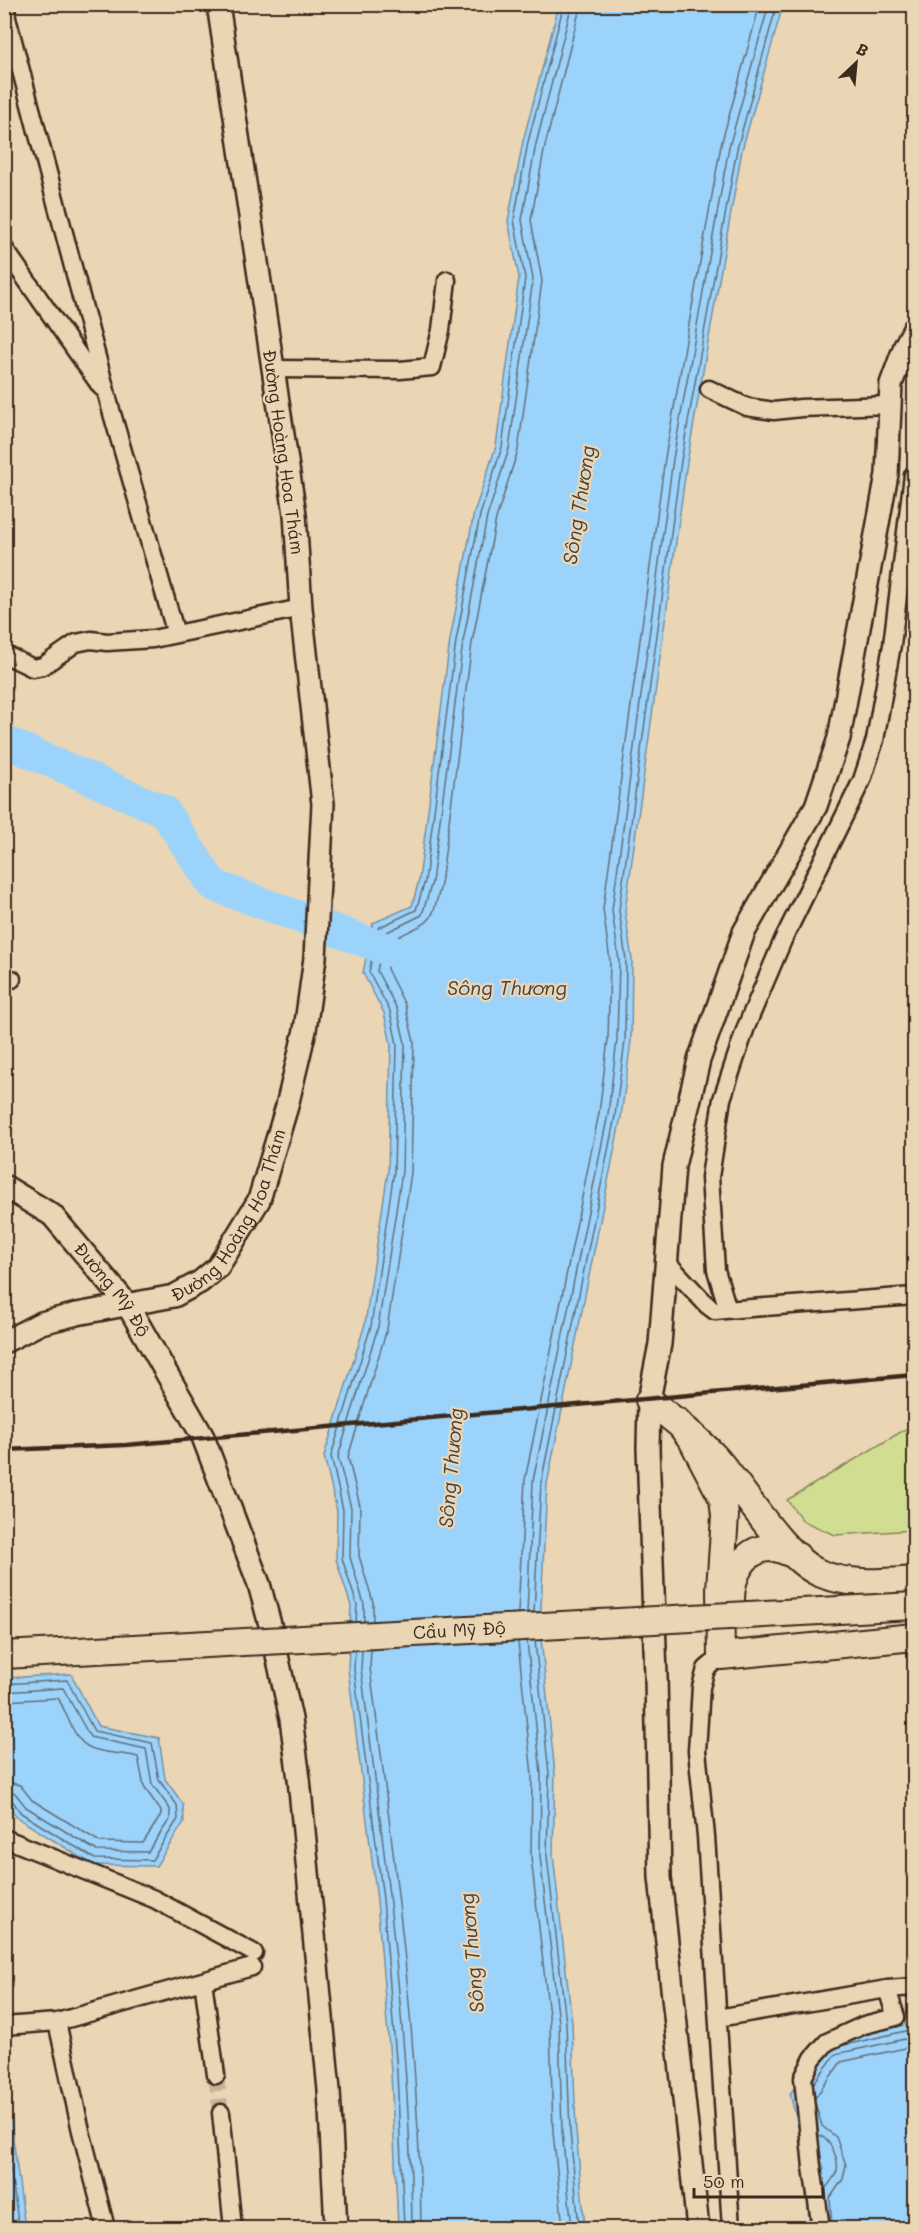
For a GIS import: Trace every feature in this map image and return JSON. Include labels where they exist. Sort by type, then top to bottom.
[{"type":"main road","points":[[649,1400],[678,1422],[716,1457],[786,1546],[819,1573],[848,1580],[874,1582],[915,1580]]},
{"type":"main road","points":[[678,1422],[692,1440],[723,1499],[725,1516],[720,1589],[727,1655]]},
{"type":"main road","points":[[727,1655],[731,1590],[737,1569],[752,1554],[768,1548],[798,1556]]},
{"type":"main road","name":"Cầu Mỹ Độ","points":[[4,1655],[915,1606]]},
{"type":"main road","points":[[727,1655],[915,1638]]},
{"type":"street","points":[[6,4],[7,18],[108,397],[176,634]]},
{"type":"street","name":"Đường Hoàng Hoa Thám","points":[[4,1342],[41,1323],[174,1296],[200,1282],[218,1267],[259,1200],[287,1106],[305,1030],[315,958],[323,804],[301,608],[295,514],[218,4]]},
{"type":"street","points":[[4,248],[108,397]]},
{"type":"street","points":[[273,369],[400,370],[432,367],[441,330],[447,280]]},
{"type":"street","points":[[698,2229],[660,1877],[657,1676],[648,1448],[649,1400],[660,1344],[674,1166],[699,1060],[744,932],[816,806],[839,738],[887,474],[891,384],[905,346],[915,328]]},
{"type":"street","points":[[709,389],[747,407],[774,411],[890,405]]},
{"type":"street","points":[[725,1310],[726,1303],[716,1270],[710,1177],[722,1099],[746,1027],[783,940],[862,780],[875,740],[892,645],[914,475],[887,474]]},
{"type":"street","points":[[4,654],[33,668],[43,666],[76,643],[91,640],[107,642],[153,639],[301,608]]},
{"type":"street","name":"Đường Mỹ Độ","points":[[4,1186],[52,1215],[127,1304],[203,1437],[259,1584],[291,1719],[299,1779],[329,2090],[336,2229]]},
{"type":"street","points":[[665,1260],[715,1311],[915,1296]]},
{"type":"street","points":[[727,1655],[706,1670],[701,1688],[697,1751],[706,1836],[731,2229]]},
{"type":"street","points":[[4,1838],[154,1899],[253,1960],[203,1981],[57,2022],[4,2026]]},
{"type":"street","points":[[203,1981],[216,2075]]},
{"type":"street","points":[[718,2018],[887,1989],[915,1987]]},
{"type":"street","points":[[821,2229],[803,2078],[813,2058],[827,2042],[864,2025],[896,2017],[887,1989]]},
{"type":"street","points":[[57,2022],[106,2229]]},
{"type":"street","points":[[220,2113],[232,2229]]},
{"type":"green space","points":[[914,1424],[914,1530],[835,1535],[803,1521],[787,1500]]},
{"type":"water","name":"Sông Thương","points":[[559,5],[783,5],[742,150],[687,462],[625,911],[632,960],[631,1041],[621,1117],[547,1484],[540,1628],[555,1774],[553,1855],[572,2023],[576,2131],[585,2228],[398,2228],[391,2072],[377,1900],[348,1669],[351,1606],[336,1559],[337,1511],[324,1456],[365,1324],[388,1171],[391,1044],[384,1013],[363,973],[373,923],[412,906],[419,880],[450,640],[474,513],[496,446],[519,277],[508,221],[523,141]]},
{"type":"water","points":[[71,1674],[98,1726],[159,1738],[165,1779],[183,1804],[184,1822],[156,1866],[93,1865],[16,1817],[5,1800],[5,1678]]},
{"type":"water","points":[[914,2023],[914,2228],[810,2228],[806,2191],[824,2168],[817,2149],[804,2149],[790,2094],[828,2042]]},
{"type":"water","points":[[5,2077],[25,2228],[5,2228]]},
{"type":"waterway","points":[[4,741],[164,811],[213,885],[410,958]]},
{"type":"tunnel","points":[[216,2075],[221,2113]]},
{"type":"railway","points":[[4,1450],[126,1445],[914,1375]]}]
